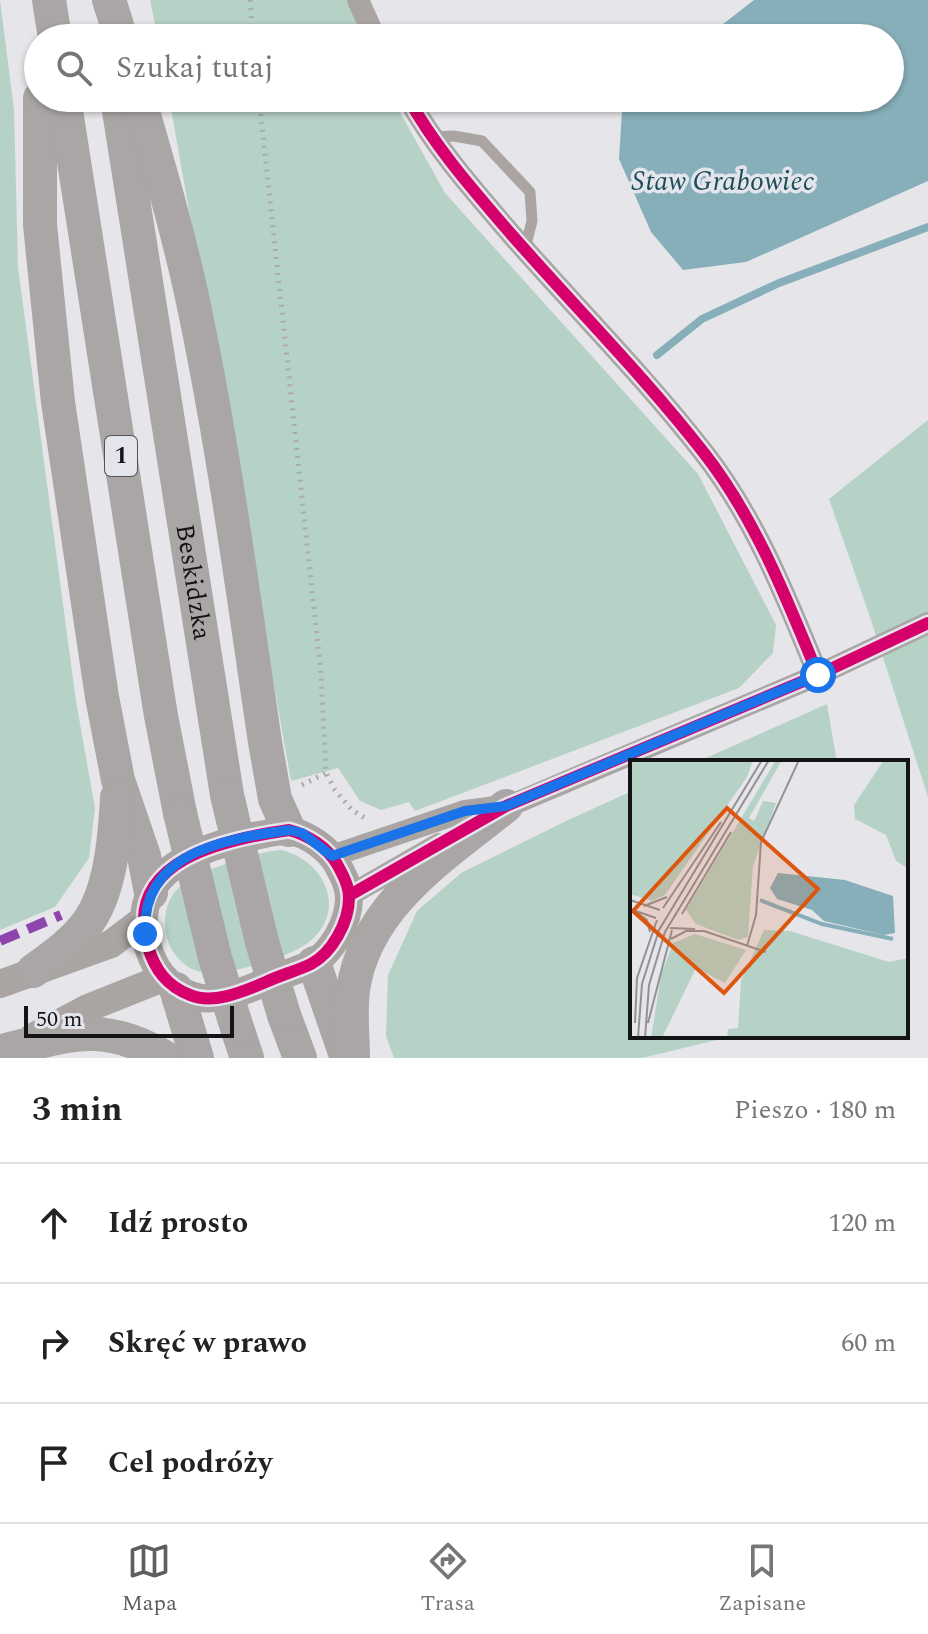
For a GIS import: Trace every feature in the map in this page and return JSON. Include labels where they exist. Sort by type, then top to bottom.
[{"type":"main road","points":[[41,24],[42,0]]},
{"type":"main road","points":[[49,0],[53,24]]},
{"type":"main road","points":[[102,0],[106,24]]},
{"type":"main road","points":[[109,0],[117,24]]},
{"type":"main road","points":[[40,112],[40,225],[58,402],[102,697],[118,780],[144,856],[148,906]]},
{"type":"main road","name":"Beskidzka","points":[[66,112],[161,716],[180,813],[215,958],[242,1044]]},
{"type":"main road","name":"Beskidzka","points":[[119,112],[227,795],[262,942],[300,1058]]},
{"type":"main road","points":[[143,112],[195,312],[212,398],[275,799],[289,830]]},
{"type":"main road","points":[[33,971],[64,949],[88,923],[114,847],[118,780]]},
{"type":"main road","points":[[353,1058],[352,993],[357,968],[383,918],[407,887],[506,806]]},
{"type":"main road","points":[[314,963],[346,1058]]},
{"type":"main road","points":[[169,984],[197,1058]]},
{"type":"main road","points":[[3,1052],[78,1034],[108,1034],[136,1042],[166,1058]]},
{"type":"street","points":[[358,0],[369,24]]},
{"type":"street","points":[[417,112],[475,192],[707,456],[742,512],[782,587],[818,675]]},
{"type":"street","points":[[350,895],[506,806],[818,675],[928,623]]},
{"type":"street","points":[[332,856],[465,811],[506,806]]},
{"type":"street","points":[[0,984],[111,944],[148,906],[178,861],[244,838],[289,830],[302,833],[332,856],[345,877],[350,895],[343,928],[314,963],[229,995],[195,997],[169,984],[149,950],[148,906]]},
{"type":"street","points":[[3,1052],[88,1008],[169,984]]},
{"type":"lane","points":[[434,137],[454,136],[482,141],[530,192],[532,221],[524,249]]},
{"type":"path","points":[[250,0],[252,24]]},
{"type":"path","points":[[261,112],[321,674],[326,773],[335,790],[352,810],[366,819],[401,815],[406,832]]},
{"type":"green space","points":[[0,0],[14,110],[18,267],[76,701],[95,808],[89,858],[55,907],[0,930]]},
{"type":"green space","points":[[150,0],[347,0],[356,24],[155,24]]},
{"type":"green space","points":[[172,112],[400,112],[445,193],[698,474],[776,625],[773,653],[739,688],[415,811],[409,802],[381,810],[360,801],[338,768],[291,781]]},
{"type":"green space","points":[[928,420],[928,797],[829,499]]},
{"type":"green space","points":[[827,704],[837,760],[701,760]]},
{"type":"green space","points":[[630,792],[630,1038],[725,1038],[642,1058],[394,1058],[386,1036],[388,975],[417,911],[461,873]]},
{"type":"green space","points":[[281,850],[309,864],[326,888],[329,902],[321,930],[300,948],[252,966],[217,973],[201,972],[187,966],[169,944],[165,930],[165,915],[179,887],[228,863]]},
{"type":"water","name":"Staw Grabowiec","points":[[754,0],[928,0],[928,181],[746,262],[683,270],[651,232],[619,159],[622,112],[904,112],[904,24],[723,24]]},
{"type":"waterway","points":[[657,355],[702,319],[779,283],[928,227]]},
{"type":"marked path","points":[[0,941],[61,915]]},
{"type":"cycle path","points":[[417,112],[469,185],[658,397],[722,478],[768,560],[818,675]]},
{"type":"cycle path","points":[[350,895],[506,806],[818,675],[928,623]]},
{"type":"cycle path","points":[[289,830],[310,838],[322,847],[333,858],[345,881],[349,894],[346,917],[332,945],[311,964],[229,996],[199,998],[168,982],[158,970],[148,947],[144,917],[150,893],[165,874],[186,859],[210,848],[289,830]]},
{"type":"route","points":[[145,934],[146,907],[160,880],[178,861],[209,847],[289,830],[302,833],[332,856],[465,811],[506,806],[818,675]]}]
